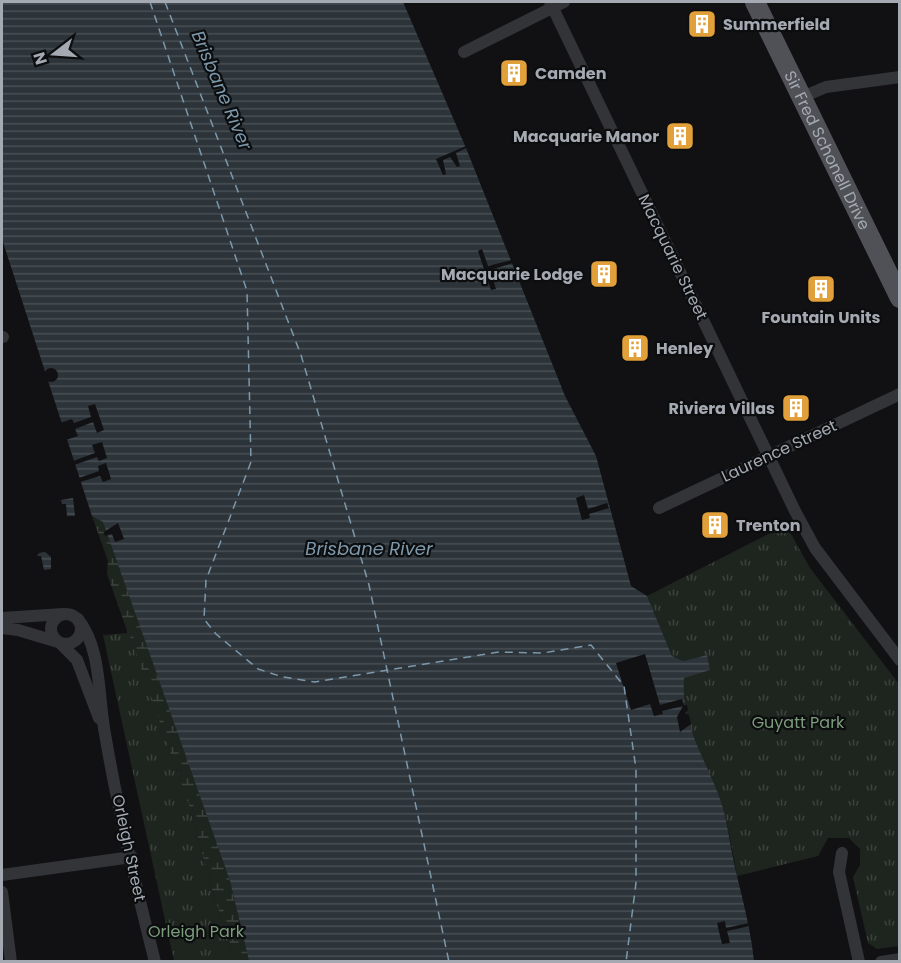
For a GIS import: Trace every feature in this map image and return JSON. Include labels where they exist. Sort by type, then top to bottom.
[{"type":"main road","name":"Sir Fred Schonell Drive","points":[[754,2],[800,98],[894,272],[900,298]]},
{"type":"street","points":[[464,52],[551,4],[564,2]]},
{"type":"street","name":"Macquarie Street","points":[[551,4],[815,548],[900,660]]},
{"type":"street","points":[[800,98],[826,87],[900,77]]},
{"type":"street","name":"Laurence Street","points":[[659,508],[900,394]]},
{"type":"street","points":[[2,618],[64,614],[78,619],[81,629],[79,638],[71,644],[2,628]]},
{"type":"street","points":[[59,643],[52,637],[51,626],[54,619],[64,614]]},
{"type":"street","name":"Orleigh Street","points":[[78,619],[86,632],[91,648],[104,734],[155,962]]},
{"type":"street","name":"Orleigh Street","points":[[59,643],[72,652],[79,662],[104,734]]},
{"type":"street","points":[[842,853],[839,872],[859,962]]},
{"type":"street","points":[[2,875],[132,857]]},
{"type":"street","points":[[2,892],[11,962]]},
{"type":"street","points":[[880,962],[900,959]]},
{"type":"green space","points":[[92,516],[103,521],[230,881],[249,961],[236,961],[214,897],[190,809],[107,574],[108,561]]},
{"type":"green space","name":"Guyatt Park","points":[[786,525],[810,568],[899,684],[899,946],[877,949],[868,943],[853,877],[860,865],[860,849],[849,838],[828,838],[818,856],[737,876],[723,808],[695,743],[683,707],[684,678],[707,655],[683,661],[672,656],[647,596]]},
{"type":"green space","name":"Orleigh Park","points":[[129,633],[190,809],[214,897],[236,961],[174,961],[103,635]]},
{"type":"water","name":"Brisbane River","points":[[2,2],[403,2],[466,148],[565,396],[596,456],[631,586],[647,596],[672,656],[683,661],[707,655],[710,670],[684,678],[686,713],[723,808],[754,961],[249,961],[230,881],[103,522],[92,516],[2,239]]},
{"type":"water","points":[[73,498],[75,516],[67,516],[66,504],[62,504],[61,500]]},
{"type":"water","points":[[45,552],[51,557],[51,569],[44,570],[41,556],[37,556]]},
{"type":"pier","points":[[466,146],[456,153],[460,166],[457,167],[450,157],[443,160],[446,174],[443,175],[436,159]]},
{"type":"pier","points":[[482,249],[488,266],[512,260],[513,263],[493,269],[491,273],[496,289],[491,290],[478,251]]},
{"type":"pier","points":[[51,368],[56,370],[58,375],[56,380],[51,382],[46,380],[44,375],[46,370]]},
{"type":"pier","points":[[95,404],[104,430],[97,433],[93,422],[75,429],[78,436],[66,440],[60,423],[72,419],[74,423],[91,417],[88,406]]},
{"type":"pier","points":[[102,442],[107,458],[99,461],[97,457],[74,465],[73,461],[95,453],[92,445]]},
{"type":"pier","points":[[106,463],[111,479],[103,482],[100,476],[80,482],[79,478],[99,471],[98,466]]},
{"type":"pier","points":[[584,495],[588,509],[607,503],[609,508],[589,514],[590,518],[582,520],[576,498]]},
{"type":"pier","points":[[118,523],[124,539],[115,542],[112,534],[105,536],[104,532]]},
{"type":"pier","points":[[645,654],[660,705],[682,699],[684,705],[687,705],[688,710],[685,713],[689,715],[691,724],[680,732],[677,717],[683,706],[662,711],[663,714],[654,716],[650,704],[631,710],[616,663]]},
{"type":"pier","points":[[725,921],[726,928],[749,923],[750,926],[727,931],[730,943],[722,944],[717,923]]},
{"type":"ferry route","points":[[150,2],[247,291],[251,462],[206,580],[204,619],[216,634],[258,669],[283,677],[315,682],[499,652],[543,653],[591,645],[624,686],[636,769],[636,883],[626,962]]},
{"type":"ferry route","points":[[165,2],[301,355],[369,585],[449,962]]},
{"type":"place","name":"Summerfield","points":[[702,24]]},
{"type":"place","name":"Camden","points":[[514,73]]},
{"type":"place","name":"Macquarie Manor","points":[[680,136]]},
{"type":"place","name":"Macquarie Lodge","points":[[604,274]]},
{"type":"place","name":"Fountain Units","points":[[821,289]]},
{"type":"place","name":"Henley","points":[[635,348]]},
{"type":"place","name":"Riviera Villas","points":[[796,408]]},
{"type":"place","name":"Trenton","points":[[715,525]]}]
